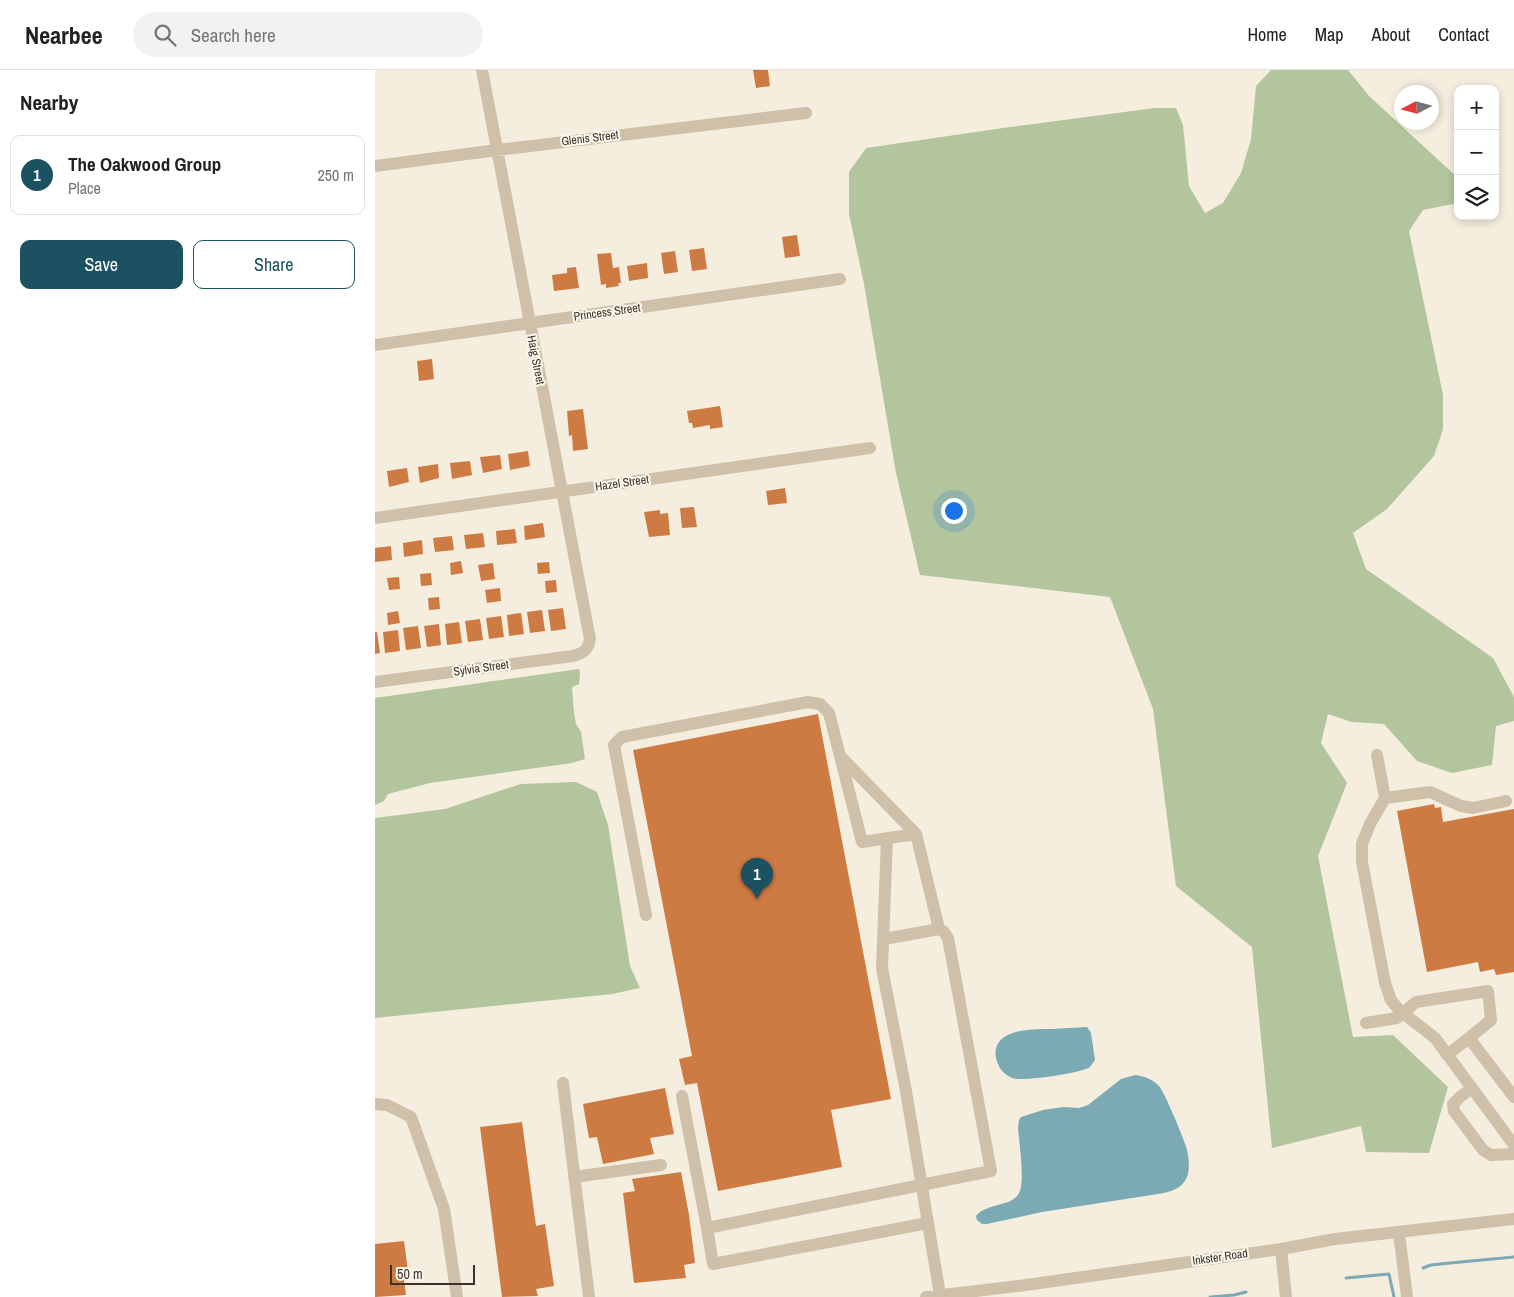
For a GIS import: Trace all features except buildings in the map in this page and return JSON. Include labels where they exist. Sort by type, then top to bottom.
[{"type":"street","name":"Haig Street","points":[[482,70],[589,639],[586,650]]},
{"type":"street","name":"Glenis Street","points":[[375,166],[806,113]]},
{"type":"street","name":"Princess Street","points":[[375,345],[840,279]]},
{"type":"street","name":"Hazel Street","points":[[375,518],[869,448]]},
{"type":"street","name":"Sylvia Street","points":[[375,682],[573,656],[582,654],[586,650]]},
{"type":"street","points":[[646,915],[614,746],[622,737],[808,702],[820,704],[829,713],[862,842],[916,834]]},
{"type":"street","points":[[1377,755],[1385,798],[1370,824],[1362,844],[1362,862],[1385,984],[1391,1000],[1403,1014],[1435,1038],[1514,1145]]},
{"type":"street","points":[[841,757],[916,834],[939,929]]},
{"type":"street","points":[[1385,798],[1430,792],[1461,806],[1473,808],[1506,801]]},
{"type":"street","points":[[887,838],[882,968],[906,1091],[940,1295]]},
{"type":"street","points":[[707,1228],[991,1171],[945,932],[939,929],[884,939]]},
{"type":"street","points":[[1366,1023],[1397,1018],[1415,1002],[1489,991],[1491,1020],[1447,1055]]},
{"type":"street","points":[[1469,1038],[1514,1097]]},
{"type":"street","points":[[563,1083],[589,1297]]},
{"type":"street","points":[[1472,1088],[1453,1104],[1454,1110],[1483,1150],[1491,1155],[1514,1154]]},
{"type":"street","points":[[682,1096],[713,1264],[928,1223]]},
{"type":"street","points":[[375,1104],[387,1105],[411,1117],[443,1209],[457,1297]]},
{"type":"street","points":[[575,1177],[661,1165]]},
{"type":"street","name":"Inkster Road","points":[[926,1297],[1027,1291],[1335,1240],[1514,1219]]},
{"type":"street","points":[[1399,1233],[1407,1297]]},
{"type":"street","points":[[1281,1249],[1287,1297]]},
{"type":"green space","points":[[1271,70],[1348,70],[1369,96],[1394,119],[1394,130],[1406,130],[1454,174],[1454,204],[1423,210],[1409,231],[1443,395],[1443,429],[1434,456],[1387,509],[1353,533],[1366,569],[1493,658],[1514,697],[1514,721],[1496,726],[1492,765],[1452,773],[1417,761],[1384,724],[1352,722],[1328,714],[1321,743],[1347,783],[1318,856],[1353,1037],[1393,1035],[1448,1087],[1429,1153],[1366,1152],[1361,1126],[1272,1148],[1252,947],[1176,886],[1153,709],[1110,597],[920,575],[896,473],[864,284],[849,214],[849,172],[866,148],[1155,108],[1176,108],[1183,125],[1189,186],[1205,213],[1223,203],[1241,173],[1251,139],[1256,86]]},
{"type":"green space","points":[[579,669],[579,684],[572,687],[574,713],[576,724],[581,732],[585,759],[572,763],[430,783],[388,794],[384,801],[375,805],[375,698]]},
{"type":"green space","points":[[576,782],[597,792],[608,825],[630,966],[640,988],[612,994],[375,1018],[375,818],[445,809],[521,784]]},
{"type":"water","points":[[1087,1027],[1091,1033],[1095,1060],[1090,1067],[1076,1072],[1052,1076],[1018,1079],[1006,1074],[998,1064],[996,1048],[1000,1041],[1015,1032],[1035,1029]]},
{"type":"water","points":[[1135,1075],[1148,1078],[1159,1086],[1174,1116],[1188,1156],[1188,1174],[1182,1184],[1171,1191],[1162,1193],[1042,1212],[987,1224],[982,1224],[977,1220],[976,1216],[982,1211],[1007,1203],[1018,1195],[1022,1183],[1018,1128],[1021,1117],[1043,1110],[1063,1107],[1079,1108],[1088,1105],[1121,1079]]},
{"type":"waterway","points":[[1423,1268],[1431,1265],[1514,1257]]},
{"type":"waterway","points":[[1346,1278],[1389,1274],[1394,1297]]},
{"type":"waterway","points":[[1210,1297],[1246,1292]]},
{"type":"place","name":"The Oakwood Group","points":[[757,899]]}]
